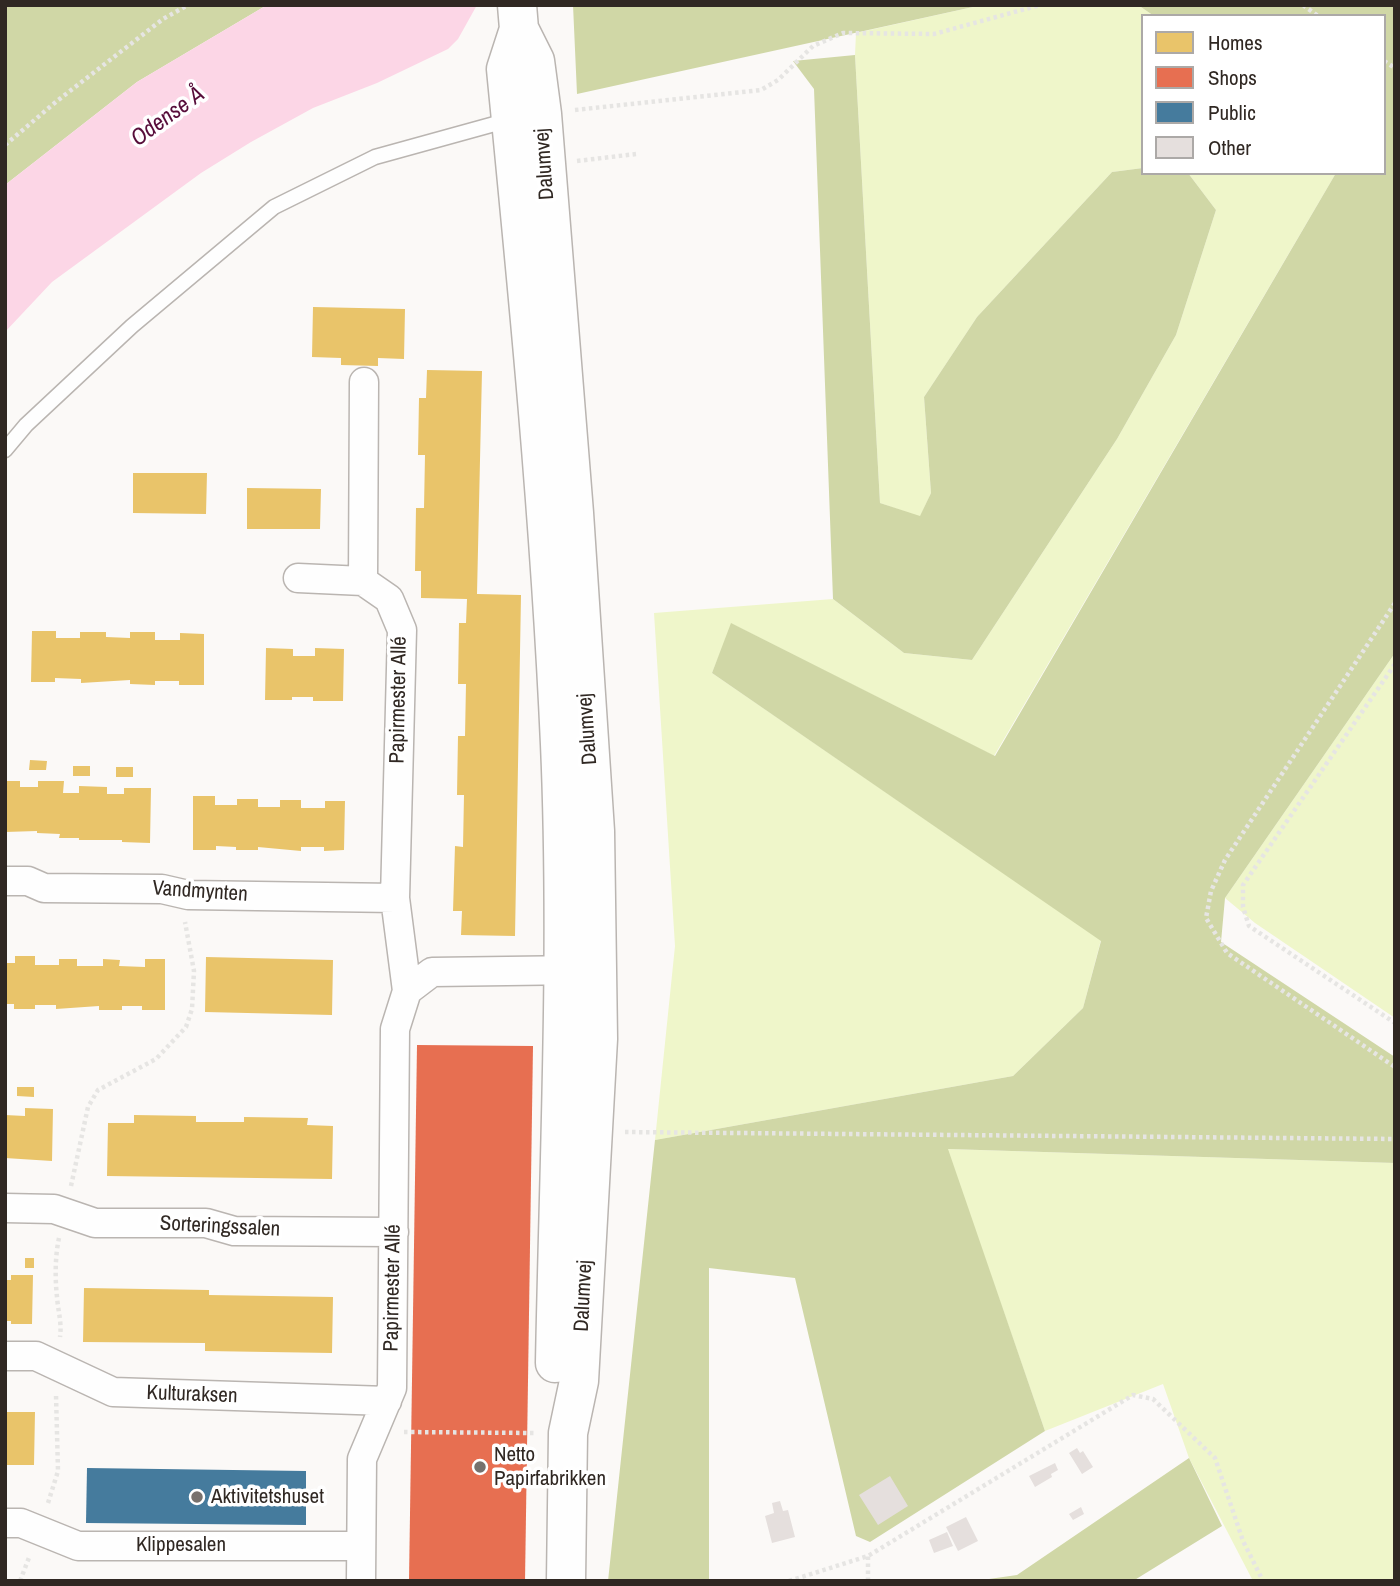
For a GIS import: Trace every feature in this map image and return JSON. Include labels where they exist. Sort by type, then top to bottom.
[{"type":"street","name":"Dalumvej","points":[[518,17],[506,69],[545,165],[575,513],[595,831],[581,970],[554,1383],[568,1433]]},
{"type":"street","name":"Dalumvej","points":[[526,116],[560,745],[593,1132],[579,1381],[568,1433],[566,1581]]},
{"type":"street","points":[[298,578],[363,581],[364,382]]},
{"type":"street","name":"Papirmester Allé","points":[[361,1581],[362,1459],[392,1388],[395,1029],[407,991],[395,898],[402,630],[389,599],[363,581]]},
{"type":"street","name":"Vandmynten","points":[[5,881],[28,881],[44,888],[162,889],[188,895],[395,898]]},
{"type":"street","points":[[407,991],[432,972],[581,970]]},
{"type":"street","name":"Sorteringssalen","points":[[5,1208],[54,1209],[95,1223],[206,1223],[234,1231],[394,1232]]},
{"type":"street","name":"Kulturaksen","points":[[5,1356],[36,1356],[113,1392],[387,1401]]},
{"type":"street","name":"Klippesalen","points":[[5,1523],[21,1523],[78,1546],[360,1546]]},
{"type":"lane","points":[[5,450],[26,425],[132,326],[274,207],[375,157],[526,116]]},
{"type":"path","points":[[5,145],[163,19],[188,5]]},
{"type":"path","points":[[526,116],[761,90],[778,79],[813,46],[843,33],[934,34],[1040,5]]},
{"type":"path","points":[[545,165],[636,154]]},
{"type":"path","points":[[1395,604],[1225,860],[1211,891],[1206,918],[1227,953],[1395,1067]]},
{"type":"path","points":[[1395,664],[1243,885],[1242,908],[1249,926],[1395,1023]]},
{"type":"path","points":[[593,1132],[1395,1139]]},
{"type":"path","points":[[789,1581],[868,1556],[1133,1395],[1153,1399],[1215,1458],[1243,1541],[1263,1581]]},
{"type":"path","points":[[375,1432],[568,1433]]},
{"type":"path","points":[[868,1556],[868,1581]]},
{"type":"green space","points":[[5,5],[267,5],[137,82],[5,185]]},
{"type":"green space","points":[[573,5],[982,5],[577,94]]},
{"type":"green space","points":[[982,5],[1138,5],[1151,14],[1141,14],[1141,168],[1112,172],[977,317],[924,397],[931,493],[920,517],[880,503],[855,55],[856,33]]},
{"type":"green space","points":[[1138,5],[1395,5],[1395,653],[1225,898],[1221,942],[1395,1057],[1395,1163],[948,1149],[1045,1431],[870,1542],[856,1536],[795,1278],[709,1268],[709,1581],[608,1581],[655,1140],[1013,1076],[1083,1008],[1101,941],[712,673],[731,623],[995,756],[1335,175],[1386,175],[1386,14],[1151,14]]},
{"type":"green space","points":[[855,55],[880,503],[920,516],[931,493],[924,397],[977,317],[1112,172],[1141,168],[1141,175],[1190,175],[1216,210],[1176,335],[1117,439],[972,660],[904,653],[833,599],[814,89],[793,61]]},
{"type":"green space","points":[[1190,175],[1335,175],[994,756],[732,624],[712,673],[1101,940],[1083,1008],[1013,1076],[655,1140],[675,946],[654,613],[833,599],[904,653],[972,660],[1117,439],[1176,335],[1216,210]]},
{"type":"green space","points":[[1395,653],[1395,1018],[1255,923],[1225,898]]},
{"type":"green space","points":[[947,1149],[1395,1163],[1395,1581],[1253,1581],[1189,1458],[1163,1384],[1045,1431]]},
{"type":"green space","points":[[1189,1458],[1222,1526],[1133,1581],[975,1581],[1017,1575]]},
{"type":"water","name":"Odense Å","points":[[267,5],[477,5],[458,39],[448,49],[377,83],[313,108],[201,173],[52,282],[5,332],[5,185],[137,82]]},
{"type":"building: Homes","points":[[313,307],[405,309],[404,359],[378,358],[378,366],[341,365],[341,358],[312,357]]},
{"type":"building: Homes","points":[[427,370],[482,371],[477,594],[521,595],[515,936],[461,935],[462,911],[453,911],[455,846],[463,847],[464,795],[457,795],[458,736],[465,736],[466,684],[458,684],[459,623],[466,623],[467,599],[421,598],[421,571],[415,571],[416,508],[424,508],[425,455],[418,455],[419,398],[426,398]]},
{"type":"building: Homes","points":[[133,473],[207,473],[206,514],[133,513]]},
{"type":"building: Homes","points":[[247,488],[321,489],[320,529],[247,529]]},
{"type":"building: Homes","points":[[32,631],[56,631],[56,638],[80,638],[80,632],[106,632],[106,637],[130,638],[130,632],[155,632],[155,640],[180,640],[180,633],[204,634],[204,685],[179,685],[179,681],[155,681],[155,685],[130,684],[130,680],[81,683],[81,679],[55,678],[55,682],[31,682]]},
{"type":"building: Homes","points":[[266,648],[293,649],[293,656],[315,656],[315,648],[344,649],[343,701],[313,701],[313,697],[265,700]]},
{"type":"building: Homes","points":[[30,760],[47,761],[46,770],[29,770]]},
{"type":"building: Homes","points":[[73,766],[90,766],[90,776],[73,776]]},
{"type":"building: Homes","points":[[116,767],[133,767],[133,777],[116,777]]},
{"type":"building: Homes","points":[[5,781],[20,781],[20,787],[38,787],[38,781],[64,781],[63,793],[79,793],[79,786],[107,787],[107,794],[124,794],[124,788],[151,788],[150,843],[59,838],[60,834],[37,831],[5,832]]},
{"type":"building: Homes","points":[[193,796],[215,796],[215,805],[237,805],[237,799],[258,799],[258,807],[280,807],[280,800],[301,800],[301,808],[325,808],[325,801],[345,801],[344,850],[324,851],[324,847],[301,847],[301,851],[258,847],[258,850],[236,850],[236,847],[216,846],[216,850],[193,850]]},
{"type":"building: Homes","points":[[15,956],[35,956],[35,965],[59,965],[59,959],[77,959],[77,966],[103,966],[103,959],[120,960],[119,966],[145,967],[145,959],[165,959],[165,1010],[142,1010],[142,1006],[122,1006],[122,1010],[99,1010],[99,1006],[56,1009],[56,1005],[14,1009],[14,1004],[5,1004],[5,963],[15,963]]},
{"type":"building: Homes","points":[[206,957],[333,960],[332,1015],[205,1012]]},
{"type":"building: Homes","points":[[17,1087],[34,1087],[34,1097],[17,1096]]},
{"type":"building: Homes","points":[[25,1108],[53,1109],[52,1161],[5,1158],[5,1115],[25,1116]]},
{"type":"building: Homes","points":[[134,1115],[196,1116],[196,1122],[244,1122],[244,1117],[308,1118],[307,1125],[333,1126],[332,1179],[107,1176],[108,1123],[134,1123]]},
{"type":"building: Homes","points":[[25,1258],[34,1258],[34,1268],[25,1268]]},
{"type":"building: Homes","points":[[11,1275],[33,1275],[32,1324],[11,1324],[11,1321],[5,1321],[5,1280],[11,1280]]},
{"type":"building: Homes","points":[[84,1288],[209,1290],[209,1295],[333,1297],[332,1353],[205,1351],[205,1343],[83,1342]]},
{"type":"building: Homes","points":[[5,1412],[35,1412],[34,1465],[5,1465]]},
{"type":"building: Shops","points":[[417,1045],[533,1046],[525,1581],[409,1581]]},
{"type":"building: Public","name":"Aktivitetshuset","points":[[87,1468],[306,1471],[306,1525],[86,1523]]},
{"type":"building: Other","points":[[1077,1448],[1080,1453],[1083,1451],[1093,1467],[1082,1474],[1069,1453]]},
{"type":"building: Other","points":[[1055,1463],[1058,1470],[1035,1487],[1029,1476]]},
{"type":"building: Other","points":[[890,1476],[908,1506],[878,1525],[859,1495]]},
{"type":"building: Other","points":[[780,1501],[783,1511],[788,1510],[795,1537],[772,1543],[765,1516],[774,1513],[772,1503]]},
{"type":"building: Other","points":[[1081,1507],[1084,1514],[1073,1520],[1069,1514]]},
{"type":"building: Other","points":[[966,1517],[978,1541],[958,1551],[946,1527]]},
{"type":"building: Other","points":[[947,1532],[953,1546],[934,1553],[929,1540]]},
{"type":"place","name":"Netto Papirfabrikken","points":[[480,1467]]},
{"type":"place","name":"Aktivitetshuset","points":[[197,1497]]}]
